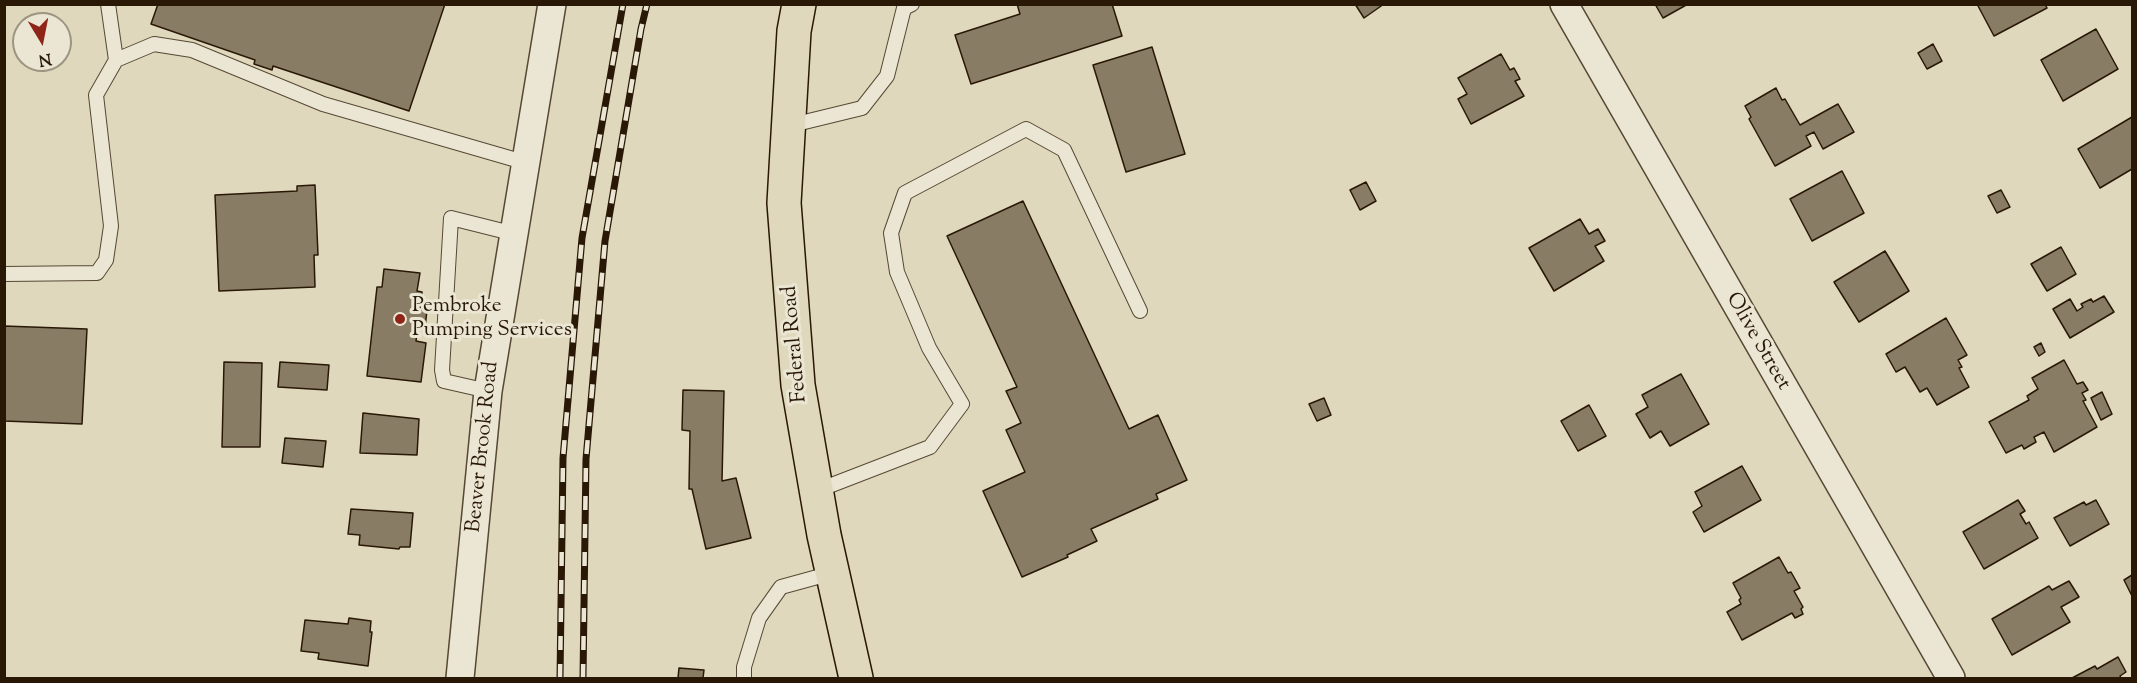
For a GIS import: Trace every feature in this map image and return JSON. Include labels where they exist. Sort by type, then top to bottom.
[{"type":"main road","name":"Federal Road","points":[[798,4],[794,32],[784,203],[796,362],[816,491],[856,678]]},
{"type":"street","name":"Beaver Brook Road","points":[[460,678],[488,391],[552,4]]},
{"type":"street","name":"Olive Street","points":[[1564,4],[1951,678]]},
{"type":"lane","points":[[108,4],[116,60]]},
{"type":"lane","points":[[789,126],[862,108],[886,76],[904,8],[912,4]]},
{"type":"lane","points":[[4,274],[97,273],[106,260],[111,226],[96,95],[116,60],[154,44],[192,50],[323,104],[527,163]]},
{"type":"lane","points":[[816,491],[930,447],[962,404],[929,348],[897,272],[891,232],[905,193],[1026,129],[1064,150],[1140,310]]},
{"type":"lane","points":[[488,391],[444,381],[442,369],[451,218],[515,234]]},
{"type":"lane","points":[[744,678],[744,667],[759,618],[781,587],[832,573]]},
{"type":"building","points":[[158,4],[445,4],[409,111],[273,66],[272,70],[254,64],[255,60],[151,24]]},
{"type":"building","points":[[1017,4],[1112,4],[1122,36],[971,84],[955,35],[1020,14]]},
{"type":"building","points":[[1355,4],[1384,4],[1364,18]]},
{"type":"building","points":[[1655,4],[1688,4],[1663,18]]},
{"type":"building","points":[[1977,4],[2045,4],[2047,8],[1994,36]]},
{"type":"building","points":[[2096,29],[2118,69],[2063,101],[2041,60]]},
{"type":"building","points":[[1933,44],[1942,61],[1927,69],[1918,53]]},
{"type":"building","points":[[1152,47],[1185,154],[1126,172],[1093,65]]},
{"type":"building","points":[[1501,54],[1510,70],[1514,68],[1520,79],[1515,81],[1524,96],[1471,124],[1458,99],[1467,94],[1458,78]]},
{"type":"building","points":[[1776,88],[1800,125],[1838,104],[1854,132],[1823,149],[1814,132],[1806,136],[1811,146],[1775,166],[1749,119],[1751,117],[1745,106]]},
{"type":"building","points":[[2132,117],[2132,169],[2100,188],[2078,149]]},
{"type":"building","points":[[1842,171],[1864,213],[1812,241],[1790,199]]},
{"type":"building","points":[[1366,182],[1376,201],[1360,210],[1350,190]]},
{"type":"building","points":[[315,185],[318,255],[314,255],[315,287],[219,291],[215,195],[297,191],[297,186]]},
{"type":"building","points":[[2001,190],[2010,207],[1997,213],[1988,196]]},
{"type":"building","points":[[1023,201],[1129,429],[1158,415],[1187,480],[1156,494],[1158,499],[1091,529],[1097,541],[1067,555],[1068,557],[1022,577],[983,491],[1025,472],[1006,430],[1021,423],[1006,391],[1017,387],[947,236]]},
{"type":"building","points":[[1580,219],[1589,234],[1598,229],[1605,241],[1595,246],[1604,261],[1554,291],[1529,248]]},
{"type":"building","points":[[2061,247],[2076,274],[2047,291],[2031,264]]},
{"type":"building","points":[[1885,251],[1909,291],[1859,322],[1834,282]]},
{"type":"building","name":"Pembroke Pumping Services","points":[[384,269],[420,273],[417,291],[422,292],[420,310],[427,310],[425,328],[418,327],[416,341],[426,343],[421,382],[367,376],[377,287],[382,287]]},
{"type":"building","points":[[2104,296],[2114,312],[2070,338],[2053,309],[2070,299],[2077,311],[2083,307],[2081,304],[2091,299],[2093,302]]},
{"type":"building","points":[[1946,318],[1967,355],[1958,360],[1962,367],[1959,368],[1969,387],[1937,405],[1927,388],[1920,392],[1905,367],[1896,372],[1886,354]]},
{"type":"building","points":[[4,326],[87,329],[82,424],[4,421]]},
{"type":"building","points":[[2041,343],[2045,352],[2039,356],[2034,347]]},
{"type":"building","points":[[2064,360],[2077,384],[2083,382],[2088,390],[2082,393],[2086,400],[2083,401],[2097,427],[2054,452],[2044,432],[2034,437],[2036,442],[2024,449],[2022,445],[2006,453],[1989,422],[2029,400],[2027,396],[2038,389],[2032,378]]},
{"type":"building","points":[[224,362],[262,363],[260,447],[222,447]]},
{"type":"building","points":[[280,362],[329,365],[327,390],[278,387]]},
{"type":"building","points":[[1681,374],[1709,424],[1670,446],[1661,431],[1650,438],[1636,414],[1648,407],[1642,395]]},
{"type":"building","points":[[683,390],[724,391],[722,481],[736,478],[751,538],[706,549],[692,489],[689,489],[690,431],[682,430]]},
{"type":"building","points":[[2102,392],[2112,414],[2101,420],[2091,398]]},
{"type":"building","points":[[1324,398],[1331,415],[1317,421],[1309,404]]},
{"type":"building","points":[[1589,405],[1606,436],[1578,451],[1561,421]]},
{"type":"building","points":[[363,413],[419,419],[417,455],[360,453]]},
{"type":"building","points":[[285,438],[326,441],[323,467],[282,463]]},
{"type":"building","points":[[1742,466],[1761,500],[1704,532],[1693,512],[1702,506],[1695,492]]},
{"type":"building","points":[[2018,500],[2025,511],[2020,514],[2026,524],[2029,522],[2038,538],[1984,569],[1963,532]]},
{"type":"building","points":[[2096,500],[2109,524],[2070,546],[2054,518],[2084,502],[2086,505]]},
{"type":"building","points":[[351,509],[413,513],[410,547],[399,549],[359,545],[360,535],[348,534]]},
{"type":"building","points":[[1779,557],[1800,588],[1794,591],[1803,607],[1801,609],[1803,614],[1795,618],[1792,613],[1742,640],[1727,612],[1741,604],[1739,600],[1741,598],[1733,583]]},
{"type":"building","points":[[2132,575],[2132,596],[2124,580]]},
{"type":"building","points":[[2069,581],[2079,597],[2061,607],[2070,622],[2012,655],[1992,619],[2049,586],[2052,590]]},
{"type":"building","points":[[349,618],[371,621],[368,666],[318,659],[319,653],[301,651],[305,620],[348,624]]},
{"type":"building","points":[[2118,657],[2126,672],[2120,676],[2121,678],[2072,678],[2095,666],[2097,669]]},
{"type":"building","points":[[679,668],[704,670],[703,678],[678,678]]},
{"type":"railway","points":[[560,678],[563,458],[582,238],[623,4]]},
{"type":"railway","points":[[583,678],[586,459],[605,241],[647,4]]},
{"type":"place","name":"Pembroke Pumping Services","points":[[400,319]]}]
